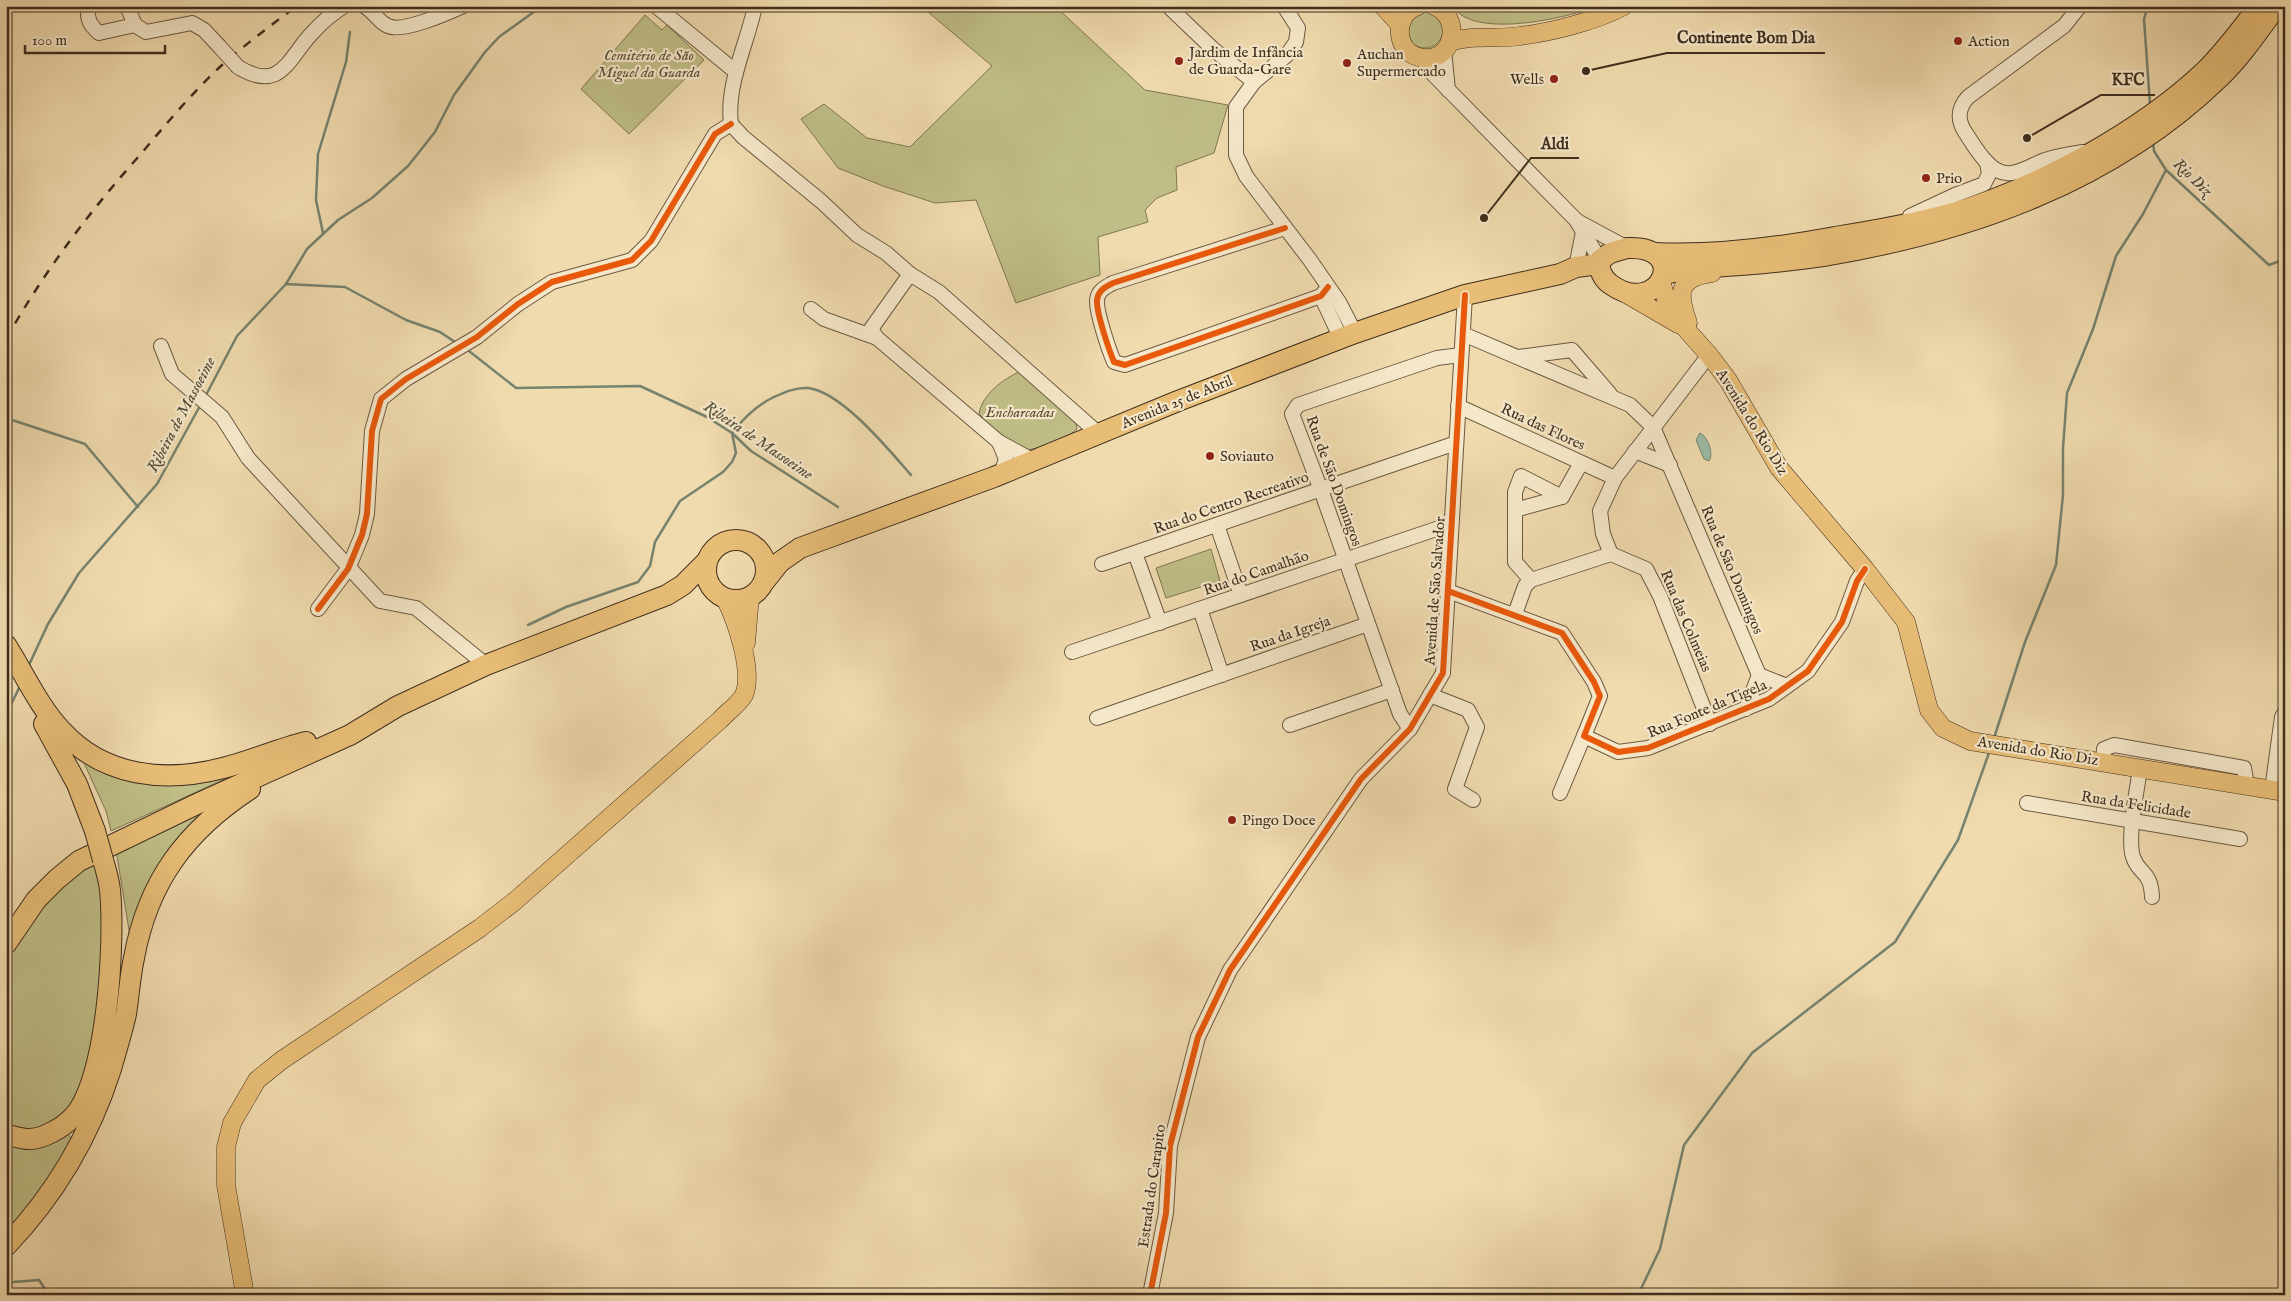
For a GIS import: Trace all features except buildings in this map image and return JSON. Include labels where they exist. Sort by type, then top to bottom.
[{"type":"highway","points":[[2173,107],[2259,6]]},
{"type":"highway","points":[[2131,137],[2096,149],[2024,187],[1950,214],[1888,228],[1780,246],[1714,252],[1654,253],[1638,248],[1626,248],[1610,253],[1600,262],[1600,270],[1615,287],[1639,294],[1651,290],[1663,278],[1680,269],[1820,256],[1865,249],[1924,236],[1973,222],[2019,205],[2067,183],[2173,107],[2221,76],[2277,6]]},
{"type":"highway","points":[[1654,253],[1662,262],[1663,278]]},
{"type":"highway","name":"Avenida 25 de Abril","points":[[667,595],[683,585],[707,561],[716,546],[732,539],[749,542],[756,547],[773,552],[800,548],[1002,474],[1178,401],[1348,336],[1465,296],[1600,262]]},
{"type":"highway","name":"Avenida 25 de Abril","points":[[1568,271],[1615,287]]},
{"type":"highway","points":[[6,944],[36,900],[79,861],[201,802],[290,764],[350,735],[398,706],[486,666],[667,595],[694,590],[734,600],[757,589],[766,563],[756,547]]},
{"type":"highway","name":"Avenida 25 de Abril","points":[[757,589],[780,562],[800,548]]},
{"type":"highway","points":[[707,561],[707,578],[720,595]]},
{"type":"highway","points":[[6,645],[50,716],[73,742],[91,756],[114,766],[154,776],[184,774],[223,768],[306,742]]},
{"type":"highway","points":[[6,662],[55,742],[77,784],[95,831],[103,860],[110,897],[112,924],[104,1026],[97,1062],[86,1095],[73,1117],[56,1131],[29,1140],[6,1135]]},
{"type":"highway","points":[[6,930],[22,903],[52,872],[84,849],[306,742],[370,714],[398,706]]},
{"type":"highway","points":[[6,1246],[49,1196],[66,1170],[89,1124],[110,1069],[125,1015],[134,956],[145,918],[160,880],[182,846],[203,824],[236,799],[290,764]]},
{"type":"main road","points":[[1383,6],[1400,25]]},
{"type":"main road","points":[[1436,6],[1448,17],[1451,23],[1447,47]]},
{"type":"main road","points":[[1413,7],[1407,12],[1400,25],[1399,32],[1403,45],[1408,51],[1424,58],[1438,55],[1447,47],[1476,36],[1520,36],[1592,20],[1624,6]]},
{"type":"main road","points":[[1451,23],[1461,28],[1477,29],[1555,28]]},
{"type":"main road","points":[[1689,333],[1682,303],[1681,293],[1683,286],[1693,277],[1713,273],[1725,266]]},
{"type":"main road","name":"Avenida do Rio Diz","points":[[1663,278],[1667,302],[1689,333],[1728,380],[1780,468],[1865,569],[1906,622],[1929,710],[1943,728],[1970,741],[2278,791]]},
{"type":"main road","name":"Avenida do Rio Diz","points":[[1615,287],[1689,333]]},
{"type":"main road","points":[[745,654],[757,589]]},
{"type":"main road","points":[[245,1295],[226,1185],[226,1147],[232,1123],[256,1080],[282,1060],[480,928],[515,901],[720,720],[744,695],[747,674],[745,654],[735,620],[720,595]]},
{"type":"street","points":[[88,6],[87,18],[92,27],[99,33],[136,25]]},
{"type":"street","points":[[127,6],[136,25],[146,32],[192,23],[204,30],[238,67],[252,76],[268,76],[282,70],[313,31],[344,6]]},
{"type":"street","points":[[364,6],[371,9],[386,26],[395,28],[447,14],[463,6]]},
{"type":"street","points":[[656,6],[736,72]]},
{"type":"street","points":[[756,6],[736,72],[729,110],[731,124],[743,137],[822,202],[857,235],[886,253],[910,274],[939,292],[1099,434]]},
{"type":"street","points":[[1168,6],[1213,49],[1254,82]]},
{"type":"street","points":[[1284,6],[1298,28],[1296,42],[1287,55],[1254,82],[1236,107],[1236,155],[1246,176],[1285,228],[1325,292],[1348,336]]},
{"type":"street","points":[[2080,6],[2064,26],[1963,103],[1959,115],[1961,125],[1987,162],[2000,172],[2013,173],[2050,158],[2096,149]]},
{"type":"street","points":[[1447,47],[1448,90]]},
{"type":"street","points":[[1424,58],[1427,68],[1579,226],[1600,262]]},
{"type":"street","points":[[318,609],[348,569],[362,535],[367,514],[372,431],[380,399],[406,379],[477,338],[518,304],[552,282],[632,260],[651,241],[715,134],[731,124]]},
{"type":"street","points":[[1888,228],[1902,218],[1922,212],[1955,195],[1982,186],[1987,182],[1989,174],[1987,162]]},
{"type":"street","points":[[1579,226],[1626,248]]},
{"type":"street","points":[[1568,271],[1579,226]]},
{"type":"street","points":[[1285,228],[1113,283],[1101,290],[1097,300],[1114,362],[1125,365],[1325,292]]},
{"type":"street","points":[[910,274],[871,329],[877,338],[1000,442],[1034,461]]},
{"type":"street","name":"Avenida de São Salvador","points":[[1230,970],[1361,779],[1410,729],[1443,673],[1465,296]]},
{"type":"street","points":[[811,309],[824,319],[877,338]]},
{"type":"street","name":"Rua de São Domingos","points":[[1463,334],[1630,405],[1653,427],[1759,675]]},
{"type":"street","points":[[161,346],[172,374],[222,417],[248,458],[348,569],[380,601],[416,608],[486,666]]},
{"type":"street","points":[[1517,357],[1572,350],[1612,397]]},
{"type":"street","name":"Rua de São Domingos","points":[[1410,729],[1400,714],[1321,490],[1292,414],[1298,406],[1437,358],[1461,355]]},
{"type":"street","points":[[1514,614],[1525,586],[1531,580],[1611,554],[1603,534],[1600,511],[1615,478],[1709,355]]},
{"type":"street","name":"Rua das Flores","points":[[1458,406],[1615,478]]},
{"type":"street","points":[[1000,442],[1006,459],[1002,474]]},
{"type":"street","name":"Rua do Centro Recreativo","points":[[1102,564],[1456,444]]},
{"type":"street","points":[[1635,451],[1670,464]]},
{"type":"street","points":[[1515,510],[1562,497],[1581,462]]},
{"type":"street","points":[[1531,580],[1515,562],[1515,492],[1521,476],[1562,497]]},
{"type":"street","name":"Rua do Camalhão","points":[[1072,652],[1451,524]]},
{"type":"street","points":[[1217,525],[1241,595]]},
{"type":"street","points":[[1135,553],[1160,623]]},
{"type":"street","name":"Rua das Colmeias","points":[[1611,554],[1646,569],[1660,596],[1710,724]]},
{"type":"street","name":"Rua Fonte da Tigela","points":[[1584,736],[1618,752],[1648,748],[1769,699],[1808,671],[1842,622],[1856,581],[1865,569]]},
{"type":"street","points":[[1448,591],[1562,633],[1594,682],[1600,696],[1560,793]]},
{"type":"street","points":[[1200,609],[1222,675]]},
{"type":"street","name":"Rua da Igreja","points":[[1097,718],[1368,624]]},
{"type":"street","points":[[1746,709],[1759,675],[1787,686]]},
{"type":"street","points":[[1290,725],[1392,690]]},
{"type":"street","points":[[1430,695],[1468,710],[1476,728],[1455,789],[1473,800]]},
{"type":"street","points":[[2278,791],[2282,717],[2285,712]]},
{"type":"street","points":[[2103,762],[2104,749],[2114,745],[2244,768],[2247,786]]},
{"type":"street","points":[[2140,769],[2131,842],[2133,858],[2138,867],[2147,874],[2152,886],[2152,897]]},
{"type":"street","name":"Rua da Felicidade","points":[[2027,803],[2240,839]]},
{"type":"street","name":"Estrada do Carapito","points":[[1150,1295],[1166,1213],[1170,1146],[1198,1037],[1230,970]]},
{"type":"green space","points":[[921,6],[1055,6],[1145,90],[1228,105],[1214,153],[1176,167],[1177,190],[1157,198],[1145,210],[1148,222],[1098,237],[1100,275],[1016,303],[976,200],[935,203],[883,186],[838,168],[801,119],[824,104],[867,138],[910,147],[992,66]]},
{"type":"green space","points":[[1453,6],[1598,6],[1544,20],[1499,24],[1479,22],[1463,16]]},
{"type":"green space","points":[[1425,12],[1437,18],[1443,30],[1437,42],[1425,48],[1413,42],[1407,30],[1413,18]]},
{"type":"green space","name":"Cemitério de São Miguel da Guarda","points":[[645,15],[662,30],[667,25],[704,60],[629,134],[581,89]]},
{"type":"green space","name":"Encharcadas","points":[[1026,369],[1076,423],[1077,429],[1057,442],[1017,452],[979,414],[985,399],[996,386]]},
{"type":"green space","points":[[1211,549],[1220,581],[1166,598],[1156,568]]},
{"type":"green space","points":[[79,752],[115,776],[141,783],[173,782],[253,766],[111,831],[106,811]]},
{"type":"green space","points":[[239,792],[203,819],[130,954],[129,930],[116,850]]},
{"type":"green space","points":[[98,860],[105,891],[99,1033],[77,1102],[41,1130],[6,1129],[6,960],[24,928],[44,902]]},
{"type":"green space","points":[[68,1134],[72,1139],[54,1175],[6,1234],[6,1143]]},
{"type":"shaded area","points":[[1700,433],[1709,446],[1711,454],[1709,461],[1704,459],[1696,440]]},
{"type":"waterway","points":[[286,284],[307,249],[338,220],[372,198],[408,166],[435,132],[454,95],[485,52],[499,37],[542,6]]},
{"type":"waterway","name":"Rio Diz","points":[[2148,6],[2144,19],[2150,104]]},
{"type":"waterway","points":[[323,233],[316,200],[318,154],[346,62],[350,32]]},
{"type":"waterway","name":"Rio Diz","points":[[2153,142],[2154,151],[2166,170],[2269,265],[2285,259]]},
{"type":"waterway","points":[[1994,738],[2025,642],[2056,565],[2063,495],[2063,448],[2067,393],[2093,329],[2116,256],[2143,214],[2166,170]]},
{"type":"waterway","name":"Ribeira de Massoeime","points":[[205,397],[237,336],[286,284],[345,287],[406,320],[440,332],[455,342]]},
{"type":"waterway","name":"Ribeira de Massoeime","points":[[469,351],[516,388],[640,386],[707,417],[732,433],[751,451],[838,507]]},
{"type":"waterway","points":[[528,625],[566,607],[638,582],[650,566],[655,542],[680,501],[723,472],[732,462],[736,453],[732,433],[755,409],[766,401],[785,392],[798,388],[808,388],[821,392],[835,400],[864,424],[911,475]]},
{"type":"waterway","name":"Ribeira de Massoeime","points":[[28,667],[48,624],[79,573],[157,484],[201,404]]},
{"type":"waterway","points":[[6,418],[85,444],[138,507]]},
{"type":"waterway","name":"Ribeira de Massoeime","points":[[6,715],[20,686]]},
{"type":"waterway","points":[[1638,1295],[1660,1249],[1684,1145],[1752,1053],[1895,942],[1958,840],[1990,750]]},
{"type":"waterway","points":[[6,1286],[13,1282],[39,1280],[49,1295]]},
{"type":"railway","points":[[6,339],[68,243],[103,198],[169,120],[222,65],[297,6]]},
{"type":"cycle path","points":[[318,609],[348,569],[362,535],[367,514],[372,431],[381,399],[406,379],[477,337],[518,304],[552,282],[632,260],[651,241],[715,134],[731,124]]},
{"type":"cycle path","points":[[1285,228],[1113,283],[1103,289],[1099,294],[1097,306],[1103,331],[1114,362],[1125,365],[1321,296],[1328,287]]},
{"type":"cycle path","points":[[1150,1295],[1166,1213],[1170,1146],[1198,1037],[1230,970],[1361,779],[1410,729],[1443,673],[1465,295]]},
{"type":"cycle path","points":[[1448,591],[1562,633],[1594,682],[1600,696],[1584,736],[1618,752],[1648,748],[1769,699],[1808,671],[1842,622],[1857,581],[1865,569]]},
{"type":"place","name":"Action","points":[[1958,41]]},
{"type":"place","name":"Jardim de Infância de Guarda-Gare","points":[[1179,61]]},
{"type":"place","name":"Auchan Supermercado","points":[[1347,63]]},
{"type":"place","name":"Continente Bom Dia","points":[[1586,71]]},
{"type":"place","name":"Wells","points":[[1554,79]]},
{"type":"place","name":"KFC","points":[[2027,138]]},
{"type":"place","name":"Prio","points":[[1926,178]]},
{"type":"place","name":"Aldi","points":[[1484,218]]},
{"type":"place","name":"Soviauto","points":[[1210,456]]},
{"type":"place","name":"Pingo Doce","points":[[1232,820]]}]
